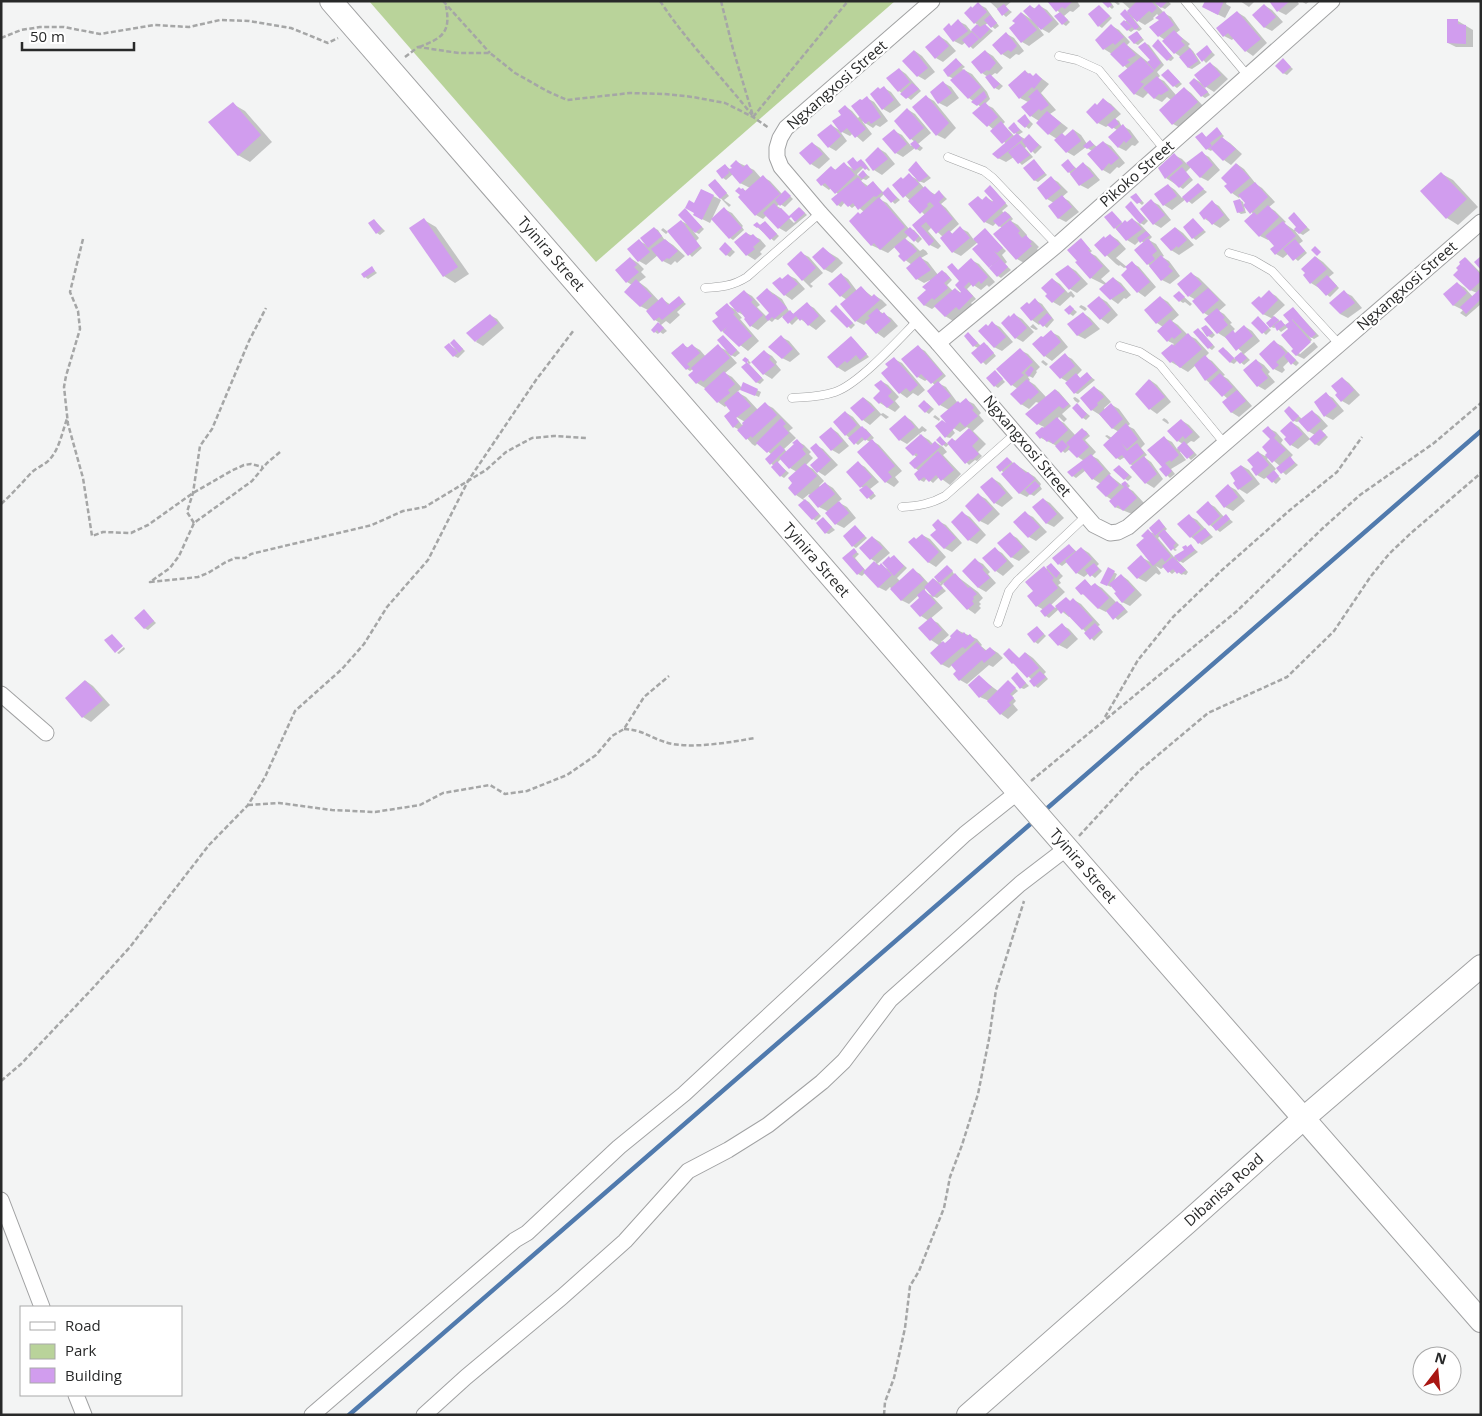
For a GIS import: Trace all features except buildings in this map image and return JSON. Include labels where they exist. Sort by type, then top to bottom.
[{"type":"street","name":"Tyinira Street","points":[[331,1],[1023,798],[1481,1321]]},
{"type":"street","name":"Ngxangxosi Street","points":[[932,1],[786,128],[780,138],[777,158],[782,167],[820,213],[918,320],[1017,433],[1086,516],[1094,525],[1110,533],[1118,532],[1128,527],[1481,222]]},
{"type":"street","name":"Pikoko Street","points":[[938,343],[1057,244],[1332,1]]},
{"type":"street","points":[[1,694],[46,733]]},
{"type":"street","points":[[312,1415],[515,1240],[527,1233],[619,1147],[684,1094],[964,834],[1023,798]]},
{"type":"street","points":[[424,1415],[466,1377],[562,1298],[625,1241],[688,1171],[728,1150],[768,1125],[822,1082],[844,1061],[890,1000],[1020,884],[1061,841]]},
{"type":"street","name":"Dibanisa Road","points":[[988,1415],[1481,966]]},
{"type":"street","name":"Dibanisa Road","points":[[968,1415],[1188,1222],[1481,984]]},
{"type":"street","points":[[1,1200],[42,1306]]},
{"type":"street","points":[[76,1396],[84,1415]]},
{"type":"lane","points":[[1185,1],[1248,76]]},
{"type":"lane","points":[[1058,56],[1077,60],[1099,70],[1164,149]]},
{"type":"lane","points":[[948,157],[969,164],[988,175],[1057,244]]},
{"type":"lane","points":[[705,288],[726,286],[737,283],[747,277],[820,213]]},
{"type":"lane","points":[[1229,253],[1253,260],[1272,271],[1340,345]]},
{"type":"lane","points":[[792,398],[820,396],[837,392],[861,376],[918,320]]},
{"type":"lane","points":[[1120,346],[1140,352],[1160,365],[1225,444]]},
{"type":"lane","points":[[902,507],[920,506],[935,502],[945,496],[1017,433]]},
{"type":"lane","points":[[998,622],[1009,590],[1086,516]]},
{"type":"path","points":[[443,1],[490,53],[515,73],[567,100],[630,93],[665,94],[725,103],[753,117],[771,129],[780,138]]},
{"type":"path","points":[[660,1],[679,28],[723,78],[753,117]]},
{"type":"path","points":[[722,1],[733,49],[753,117]]},
{"type":"path","points":[[753,117],[848,1]]},
{"type":"path","points":[[389,69],[418,47],[437,40],[447,28],[446,6]]},
{"type":"path","points":[[1,38],[21,30],[40,27],[64,27],[100,34],[154,25],[189,27],[220,20],[249,21],[291,28],[328,43],[355,29]]},
{"type":"path","points":[[418,47],[459,53],[490,53]]},
{"type":"path","points":[[83,239],[70,292],[78,311],[80,329],[64,387],[68,424],[84,478],[92,536],[103,532],[131,533],[148,525],[192,493],[244,465],[251,464],[263,467]]},
{"type":"path","points":[[194,523],[187,512],[200,446],[212,430],[249,341],[266,308]]},
{"type":"path","points":[[1,1081],[21,1064],[130,947],[209,845],[248,805],[265,777],[295,711],[342,669],[364,644],[387,607],[428,560],[468,481],[536,380],[574,330]]},
{"type":"path","points":[[1023,798],[1103,720],[1237,611],[1360,495],[1434,443],[1481,402]]},
{"type":"path","points":[[1,504],[16,491],[32,472],[47,462],[54,453],[67,418]]},
{"type":"path","points":[[280,452],[263,467],[252,481],[194,523],[170,568],[150,582],[198,577],[235,558],[245,558],[251,554],[372,524],[402,511],[425,508],[486,470],[506,452],[532,438],[554,436],[586,438]]},
{"type":"path","points":[[1103,720],[1138,660],[1173,617],[1221,571],[1290,510],[1337,472],[1362,437]]},
{"type":"path","points":[[1061,841],[1139,771],[1208,713],[1286,677],[1334,631],[1371,576],[1389,554],[1410,533],[1481,473]]},
{"type":"path","points":[[248,805],[279,803],[332,810],[376,812],[420,805],[443,793],[490,785],[505,794],[527,791],[567,775],[596,755],[612,736],[624,729],[644,696],[669,676]]},
{"type":"path","points":[[624,729],[638,730],[666,743],[697,745],[755,738]]},
{"type":"path","points":[[884,1415],[885,1402],[894,1378],[905,1328],[910,1286],[919,1270],[944,1208],[950,1177],[978,1094],[996,990],[1024,900]]},
{"type":"green space","points":[[369,1],[895,1],[596,262]]},
{"type":"waterway","points":[[1044,811],[1481,431]]},
{"type":"waterway","points":[[349,1415],[1035,820]]}]
